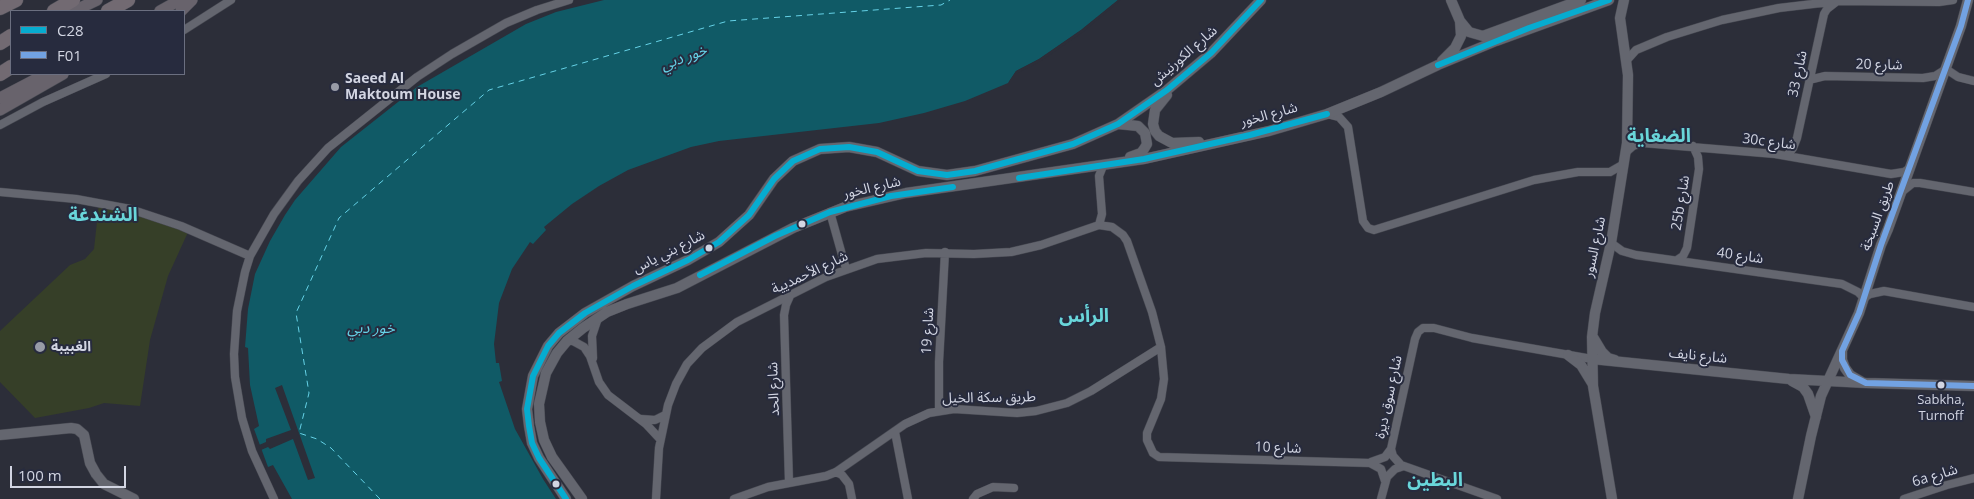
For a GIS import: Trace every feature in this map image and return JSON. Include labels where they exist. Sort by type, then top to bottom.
[{"type":"highway","points":[[0,8],[16,0]]},
{"type":"highway","points":[[56,10],[73,0]]},
{"type":"highway","points":[[110,10],[128,0]]},
{"type":"main road","points":[[76,10],[97,0]]},
{"type":"main road","points":[[162,10],[180,0]]},
{"type":"main road","points":[[182,10],[192,0]]},
{"type":"main road","name":"شارع الكورنيش","points":[[1118,124],[1182,78],[1230,35],[1261,0]]},
{"type":"main road","points":[[1438,65],[1459,42],[1461,36],[1460,22],[1451,0]]},
{"type":"main road","points":[[1460,22],[1469,32],[1483,36],[1581,0]]},
{"type":"main road","name":"شارع الخور","points":[[567,341],[598,318],[627,304],[666,292],[787,230],[830,212],[906,193],[1107,165],[1269,131],[1327,114],[1381,92],[1438,65],[1529,28],[1609,0]]},
{"type":"main road","name":"شارع السور","points":[[1612,499],[1593,386],[1592,337],[1596,304],[1611,243],[1624,164],[1628,100],[1627,60],[1620,18],[1624,0]]},
{"type":"main road","name":"طريق السبخة","points":[[1798,499],[1816,417],[1827,382],[1854,327],[1880,245],[1962,26],[1968,0]]},
{"type":"main road","points":[[0,98],[44,75]]},
{"type":"main road","points":[[0,110],[61,75]]},
{"type":"main road","points":[[1182,78],[1155,110],[1153,124],[1155,131],[1163,139],[1172,143],[1222,142]]},
{"type":"main road","points":[[1107,165],[1141,153],[1146,144],[1146,133],[1138,126],[1118,124]]},
{"type":"main road","name":"شارع بني ياس","points":[[566,499],[544,466],[532,443],[528,409],[529,392],[536,369],[548,346],[572,322],[617,294],[702,253],[726,236],[755,208],[782,170],[793,161],[813,152],[834,148],[863,148],[890,157],[918,171],[939,175],[960,174],[1073,144],[1118,124]]},
{"type":"main road","points":[[660,274],[666,292]]},
{"type":"main road","points":[[1592,337],[1608,358],[1618,361]]},
{"type":"main road","points":[[567,341],[550,367],[542,386],[539,404],[540,422],[544,440],[552,457],[582,499]]},
{"type":"main road","points":[[1842,351],[1842,360],[1850,375],[1866,384]]},
{"type":"main road","points":[[1568,355],[1584,368],[1593,386]]},
{"type":"main road","name":"شارع نايف","points":[[1592,359],[1827,382],[1974,386]]},
{"type":"main road","points":[[1789,379],[1803,387],[1808,394],[1816,417]]},
{"type":"main road","points":[[0,435],[72,428],[77,430],[84,435],[90,463],[104,484],[134,499]]},
{"type":"main road","points":[[0,440],[18,433]]},
{"type":"street","points":[[185,29],[232,0]]},
{"type":"street","points":[[274,499],[247,435],[235,377],[234,334],[241,286],[250,256],[274,214],[302,175],[344,133],[434,64],[500,27],[537,10],[569,0]]},
{"type":"street","points":[[1627,60],[1632,52],[1640,48],[1722,20],[1780,8],[1838,1],[1939,2],[1953,0]]},
{"type":"street","name":"شارع 33","points":[[1787,156],[1797,138],[1824,14],[1827,9],[1838,1]]},
{"type":"street","points":[[1946,69],[1958,77],[1974,81]]},
{"type":"street","name":"شارع 20","points":[[1809,80],[1825,76],[1929,78],[1946,69]]},
{"type":"street","points":[[0,125],[43,102],[104,75]]},
{"type":"street","points":[[1327,114],[1339,117],[1348,127],[1363,221],[1366,226],[1374,230],[1534,180],[1565,174],[1610,172],[1624,164]]},
{"type":"street","name":"30c شارع","points":[[1625,153],[1638,144],[1693,146],[1787,156],[1891,174],[1897,174],[1910,168]]},
{"type":"street","name":"25b شارع","points":[[1677,260],[1683,256],[1687,248],[1699,169],[1698,157],[1693,146]]},
{"type":"street","points":[[1098,182],[1107,165]]},
{"type":"street","points":[[1085,168],[1095,176],[1098,182],[1102,214],[1099,225],[1112,227]]},
{"type":"street","points":[[1901,192],[1906,187],[1920,183],[1974,192]]},
{"type":"street","points":[[0,192],[76,200],[130,209],[181,226],[250,256]]},
{"type":"street","points":[[830,212],[846,269]]},
{"type":"street","points":[[1102,214],[1112,227],[1123,235],[1135,262],[1150,303],[1161,347]]},
{"type":"street","name":"شارع الأحمديية","points":[[656,499],[660,439],[672,394],[681,374],[702,348],[737,322],[846,269],[877,259],[900,255],[945,252],[993,254],[1041,246],[1099,225]]},
{"type":"street","name":"شارع 40","points":[[1611,243],[1629,254],[1834,282],[1850,287],[1864,298]]},
{"type":"street","name":"شارع 19","points":[[939,411],[939,362],[945,252]]},
{"type":"street","points":[[1864,298],[1870,294],[1884,291],[1974,306]]},
{"type":"street","name":"شارع الحد","points":[[789,482],[784,315],[790,296]]},
{"type":"street","points":[[592,362],[592,336],[598,318]]},
{"type":"street","name":"شارع نايف","points":[[1423,328],[1431,327],[1479,339],[1592,359]]},
{"type":"street","name":"شارع سوق ديرة","points":[[1370,462],[1375,462],[1385,457],[1391,449],[1415,338],[1423,328]]},
{"type":"street","points":[[567,341],[579,343],[588,351],[599,382],[608,395],[639,419],[660,439]]},
{"type":"street","name":"طريق سكة الخيل","points":[[734,499],[758,490],[836,472],[917,418],[939,411],[968,409],[1017,413],[1052,408],[1080,397],[1161,347]]},
{"type":"street","name":"شارع 10","points":[[1161,347],[1164,368],[1163,390],[1158,408],[1147,433],[1149,447],[1158,457],[1370,462]]},
{"type":"street","points":[[639,419],[651,420],[666,415]]},
{"type":"street","points":[[895,432],[908,499]]},
{"type":"street","points":[[1391,449],[1395,460],[1404,466],[1497,499]]},
{"type":"street","points":[[1370,462],[1381,469],[1384,481],[1381,499]]},
{"type":"street","points":[[1384,481],[1390,472],[1404,466]]},
{"type":"street","points":[[836,472],[842,475],[848,484],[852,499]]},
{"type":"street","name":"6a شارع","points":[[1904,499],[1974,478]]},
{"type":"street","points":[[973,499],[977,494],[993,487],[1014,488]]},
{"type":"green space","points":[[99,203],[189,230],[168,276],[150,340],[140,406],[104,403],[89,408],[35,418],[0,382],[0,331],[70,265],[85,259],[94,249]]},
{"type":"water","name":"خور دبي","points":[[604,0],[1118,0],[1081,30],[1039,59],[1016,71],[1008,83],[965,101],[879,123],[719,141],[691,147],[628,170],[572,204],[544,227],[546,230],[533,244],[530,242],[512,269],[499,303],[494,344],[496,363],[499,363],[502,381],[499,382],[515,429],[556,499],[292,499],[273,465],[268,467],[254,429],[259,426],[250,385],[248,348],[245,347],[248,309],[255,274],[270,241],[285,215],[295,200],[341,147],[417,87],[526,24],[556,12]]},
{"type":"pier","points":[[1118,0],[1121,0],[1083,32],[1041,61],[1018,73],[1008,83],[1016,71],[1039,59],[1081,30]]},
{"type":"pier","points":[[282,385],[315,478],[308,480],[293,439],[270,449],[268,447],[261,450],[260,448],[259,445],[266,442],[266,439],[291,430],[275,388]]},
{"type":"ferry route","points":[[380,499],[331,448],[317,439],[299,433],[309,393],[296,313],[339,218],[489,90],[728,21],[941,5],[950,0]]},
{"type":"transit line","name":"C28","points":[[566,499],[539,458],[532,443],[529,426],[527,409],[533,376],[548,346],[559,333],[585,313],[719,242],[749,215],[774,179],[793,161],[820,149],[849,147],[877,152],[918,171],[947,175],[975,171],[1073,144],[1118,124],[1167,90],[1211,53],[1261,0]]},
{"type":"transit line","name":"C28","points":[[1438,65],[1529,28],[1609,0]]},
{"type":"transit line","name":"F01","points":[[1968,0],[1961,26],[1881,245],[1859,313],[1842,351],[1842,360],[1850,375],[1866,383],[1974,386]]},
{"type":"transit line","name":"C28","points":[[1019,178],[1144,159],[1250,135],[1327,114]]},
{"type":"transit line","name":"C28","points":[[700,275],[775,236],[830,212],[891,196],[953,187]]},
{"type":"place","name":"Saeed Al Maktoum House","points":[[335,87]]},
{"type":"place","name":"الغبيبة","points":[[40,347]]},
{"type":"place","name":"Sabkha, Turnoff","points":[[1941,385]]},
{"type":"district","name":"الضغاية","points":[[1659,137]]},
{"type":"district","name":"الشندغة","points":[[103,216]]},
{"type":"district","name":"الرأس","points":[[1084,317]]},
{"type":"district","name":"البطين","points":[[1435,481]]}]
